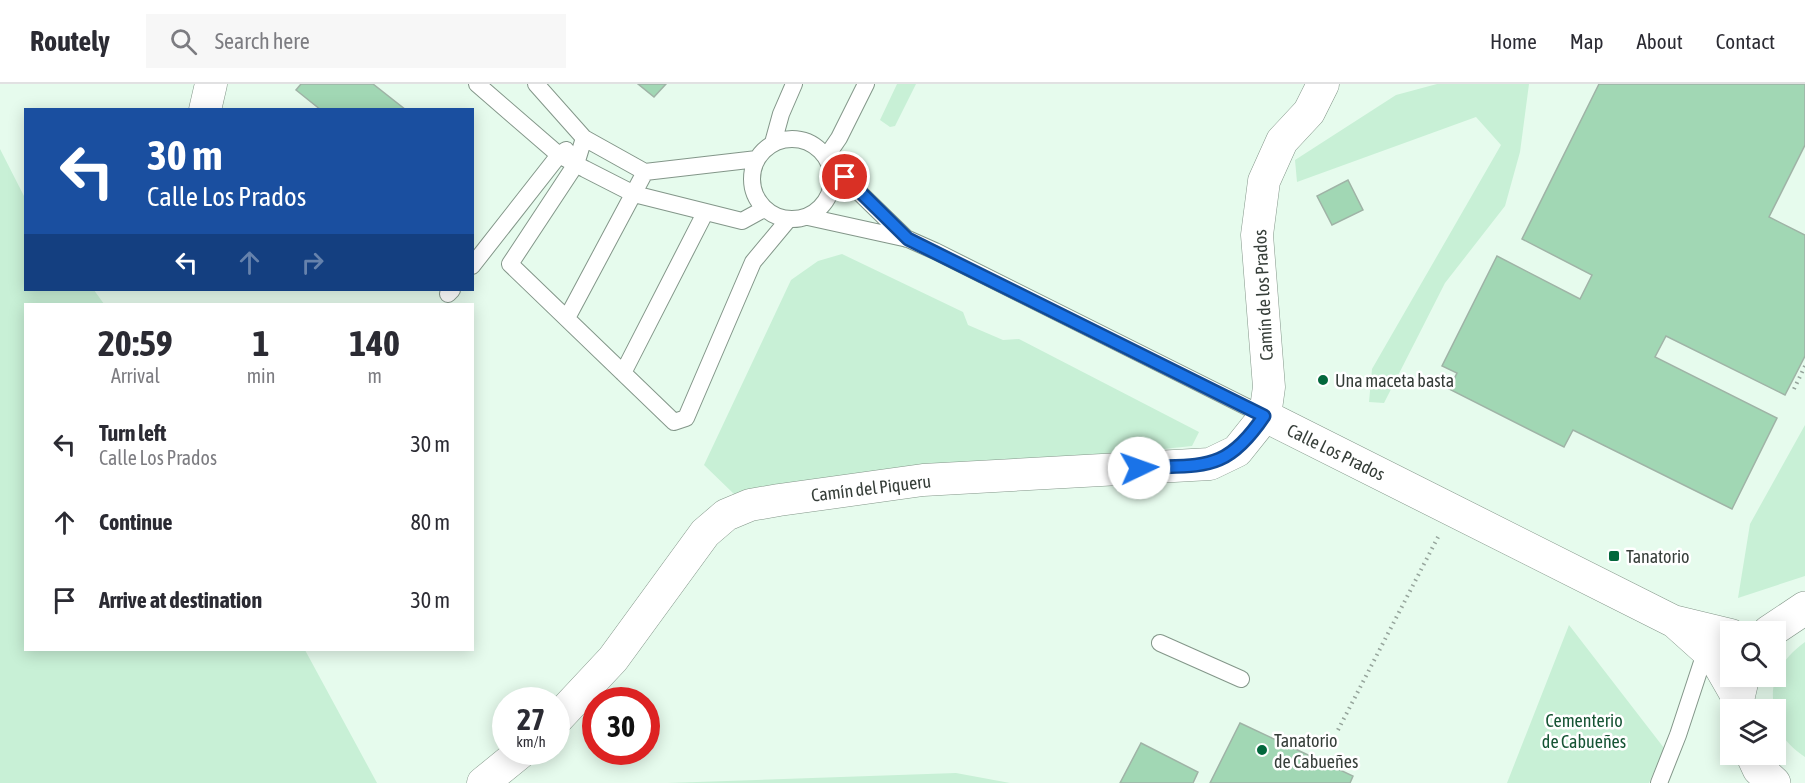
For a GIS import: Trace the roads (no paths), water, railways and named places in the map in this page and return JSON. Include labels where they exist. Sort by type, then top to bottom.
[{"type":"street","points":[[205,108],[211,84]]},
{"type":"street","name":"Camín de los Prados","points":[[1264,416],[1269,387],[1257,235],[1264,181],[1282,141],[1310,112],[1323,84]]},
{"type":"street","name":"Calle Los Prados","points":[[1264,416],[1719,642]]},
{"type":"street","name":"Camín del Piqueru","points":[[570,705],[614,659],[705,533],[726,515],[750,505],[923,480],[1210,464],[1237,451],[1264,416]]},
{"type":"street","points":[[1782,621],[1805,609]]},
{"type":"street","points":[[1719,642],[1715,658],[1740,695]]},
{"type":"street","points":[[483,783],[504,765]]},
{"type":"street","points":[[1739,783],[1740,765]]},
{"type":"street","points":[[1757,765],[1774,783]]},
{"type":"lane","points":[[477,84],[559,155],[634,194],[742,221],[764,209]]},
{"type":"lane","points":[[536,84],[584,138],[645,172],[756,159],[773,143],[785,139],[808,142],[908,239]]},
{"type":"lane","points":[[773,143],[781,114],[794,84]]},
{"type":"lane","points":[[808,217],[823,206],[832,189],[828,160],[866,84]]},
{"type":"lane","points":[[474,263],[559,155],[584,138]]},
{"type":"lane","points":[[584,138],[576,164],[510,264],[674,422],[686,418],[753,262],[788,220]]},
{"type":"lane","points":[[756,159],[752,185],[756,198],[764,209],[775,216],[788,220],[808,217],[908,239]]},
{"type":"lane","points":[[567,318],[645,172]]},
{"type":"lane","points":[[623,373],[705,213]]},
{"type":"lane","name":"Calle Los Prados","points":[[908,239],[1264,416]]},
{"type":"lane","points":[[1659,783],[1719,642]]},
{"type":"lane","points":[[1160,643],[1241,679]]},
{"type":"place","name":"Una maceta basta","points":[[1323,380]]},
{"type":"place","name":"Tanatorio","points":[[1614,556]]},
{"type":"place","name":"Tanatorio de Cabueñes","points":[[1262,750]]},
{"type":"park label","name":"Cementerio de Cabueñes","points":[[1584,730]]}]
